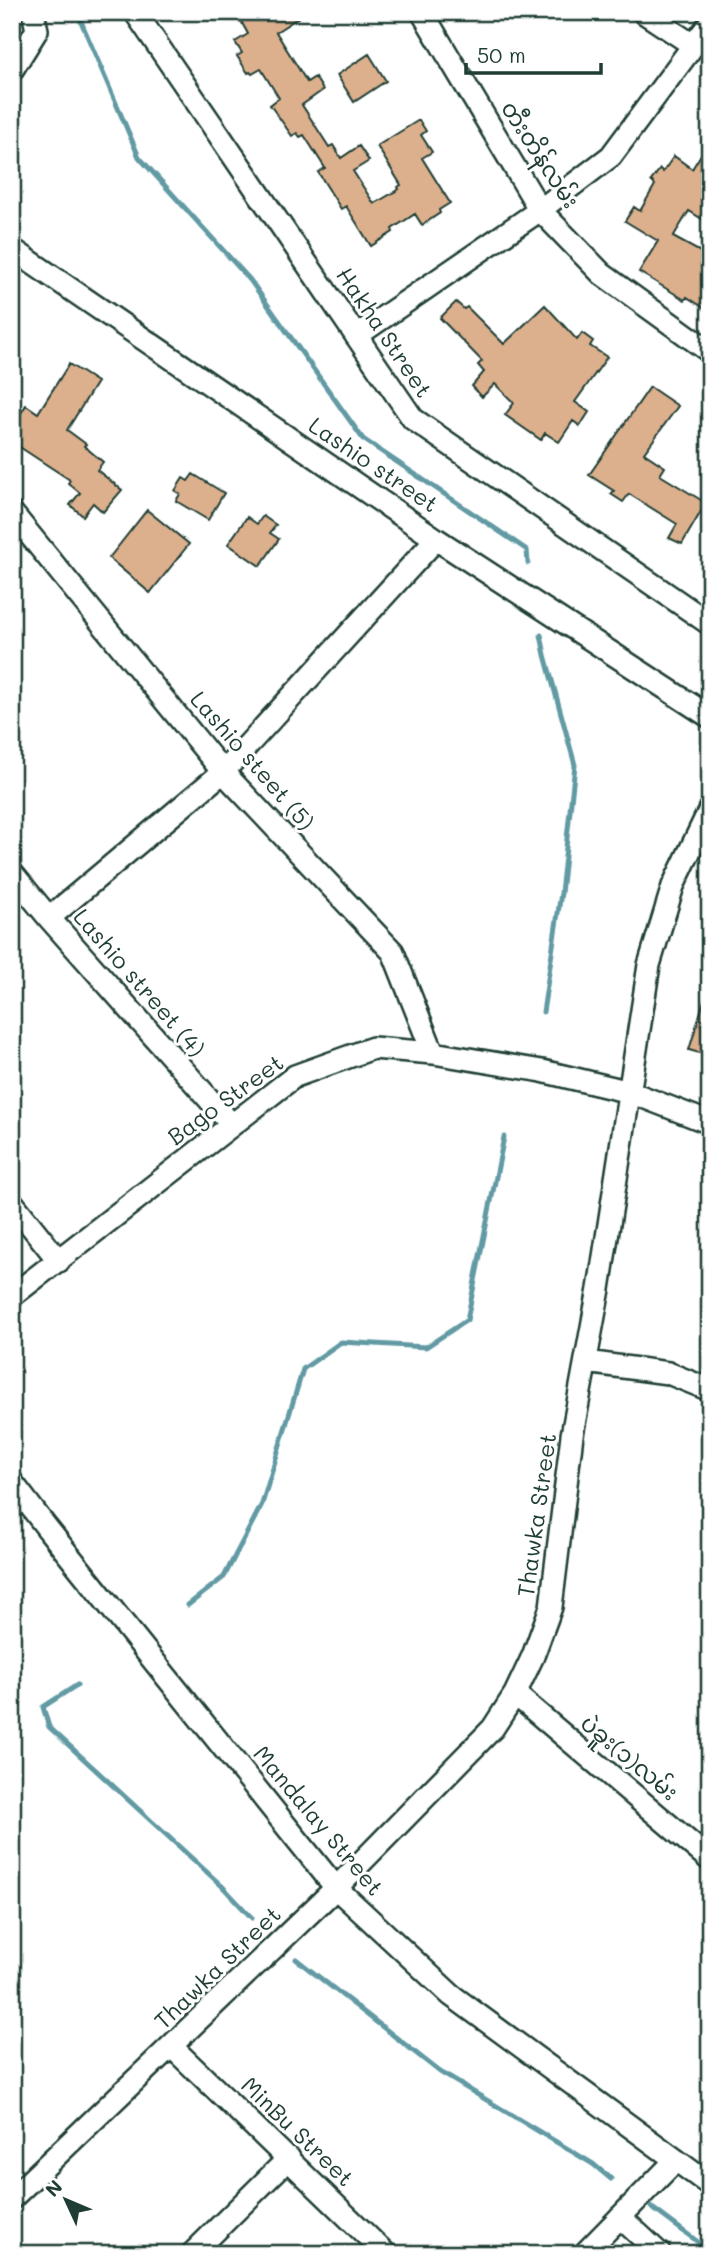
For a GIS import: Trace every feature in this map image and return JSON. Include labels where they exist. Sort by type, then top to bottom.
[{"type":"street","points":[[12,70],[37,30],[33,12]]},
{"type":"street","name":"Hakha Street","points":[[135,12],[412,419],[710,624]]},
{"type":"street","name":"တီးတိန်လမ်း","points":[[422,12],[540,210],[602,274],[710,352]]},
{"type":"street","points":[[643,12],[693,45]]},
{"type":"street","points":[[356,336],[540,210],[611,156],[710,23]]},
{"type":"street","name":"Lashio street","points":[[12,249],[436,539],[710,717]]},
{"type":"street","name":"Lashio steet (5)","points":[[12,513],[223,772],[393,952],[433,1053]]},
{"type":"street","points":[[49,918],[223,772],[436,539]]},
{"type":"street","name":"Thawka Street","points":[[14,2192],[172,2047],[336,1888],[493,1728],[515,1694],[533,1656],[551,1607],[572,1435],[649,965],[673,886],[710,809]]},
{"type":"street","name":"Lashio street (4)","points":[[12,873],[231,1124]]},
{"type":"street","name":"Bago Street","points":[[12,1296],[295,1076],[373,1048],[433,1053],[542,1071],[630,1092],[710,1123]]},
{"type":"street","points":[[12,1202],[59,1261]]},
{"type":"street","points":[[586,1362],[668,1373],[710,1390]]},
{"type":"street","name":"Mandalay Street","points":[[12,1482],[336,1888],[451,1995],[710,2185]]},
{"type":"street","name":"ပဲခူး(၁)လမ်း","points":[[515,1694],[710,1860]]},
{"type":"street","name":"MinBu Street","points":[[172,2047],[386,2254]]},
{"type":"street","points":[[191,2254],[289,2158]]},
{"type":"street","points":[[584,2254],[676,2160]]},
{"type":"street","points":[[620,2217],[660,2254]]},
{"type":"building","points":[[236,12],[307,12],[276,32],[307,82],[315,77],[323,90],[302,105],[329,147],[333,145],[341,158],[359,146],[369,161],[353,171],[374,204],[399,189],[401,185],[377,146],[419,120],[426,131],[421,135],[432,152],[422,158],[450,203],[422,225],[415,214],[371,246],[346,206],[341,209],[318,172],[325,168],[304,135],[300,137],[297,133],[292,136],[270,105],[279,98],[261,69],[252,74],[248,73],[237,56],[242,53],[235,42],[248,34]]},
{"type":"building","points":[[369,54],[386,81],[354,102],[337,75]]},
{"type":"building","points":[[710,140],[710,224],[689,211],[673,237],[710,257],[710,312],[639,272],[658,241],[625,221],[634,207],[640,211],[655,185],[651,181],[660,169],[663,172],[674,156],[692,169]]},
{"type":"building","points":[[456,302],[464,309],[467,307],[504,344],[545,305],[577,340],[582,333],[593,341],[590,346],[607,357],[575,402],[589,412],[580,426],[573,421],[559,442],[545,433],[541,440],[505,415],[514,403],[495,384],[482,397],[472,386],[484,372],[478,365],[482,361],[440,318]]},
{"type":"building","points":[[69,364],[97,382],[67,430],[86,444],[84,446],[103,462],[97,470],[122,490],[103,512],[93,503],[83,516],[70,505],[80,493],[68,483],[70,480],[12,442],[12,411],[19,416],[26,405],[38,413]]},
{"type":"building","points":[[650,387],[678,406],[644,453],[665,467],[660,475],[706,503],[682,544],[669,538],[677,524],[629,494],[623,502],[611,494],[614,491],[589,475]]},
{"type":"building","points":[[193,474],[224,493],[208,520],[176,501],[180,494],[175,491],[183,478],[188,481]]},
{"type":"building","points":[[147,510],[189,544],[150,593],[109,558]]},
{"type":"building","points":[[263,516],[276,525],[270,533],[279,539],[260,566],[228,544],[247,517],[257,524]]},
{"type":"building","points":[[706,994],[710,995],[710,1056],[689,1050]]},
{"type":"waterway","points":[[77,12],[139,157],[250,280],[363,439],[527,550],[528,563]]},
{"type":"waterway","points":[[541,635],[575,765],[561,893],[543,1012]]},
{"type":"waterway","points":[[188,1605],[224,1577],[262,1504],[303,1369],[341,1342],[426,1347],[467,1320],[504,1137]]},
{"type":"waterway","points":[[77,1685],[43,1707],[49,1727],[222,1886],[252,1918]]},
{"type":"waterway","points":[[296,1959],[440,2072],[593,2164],[611,2179]]},
{"type":"waterway","points":[[651,2207],[710,2251]]}]
